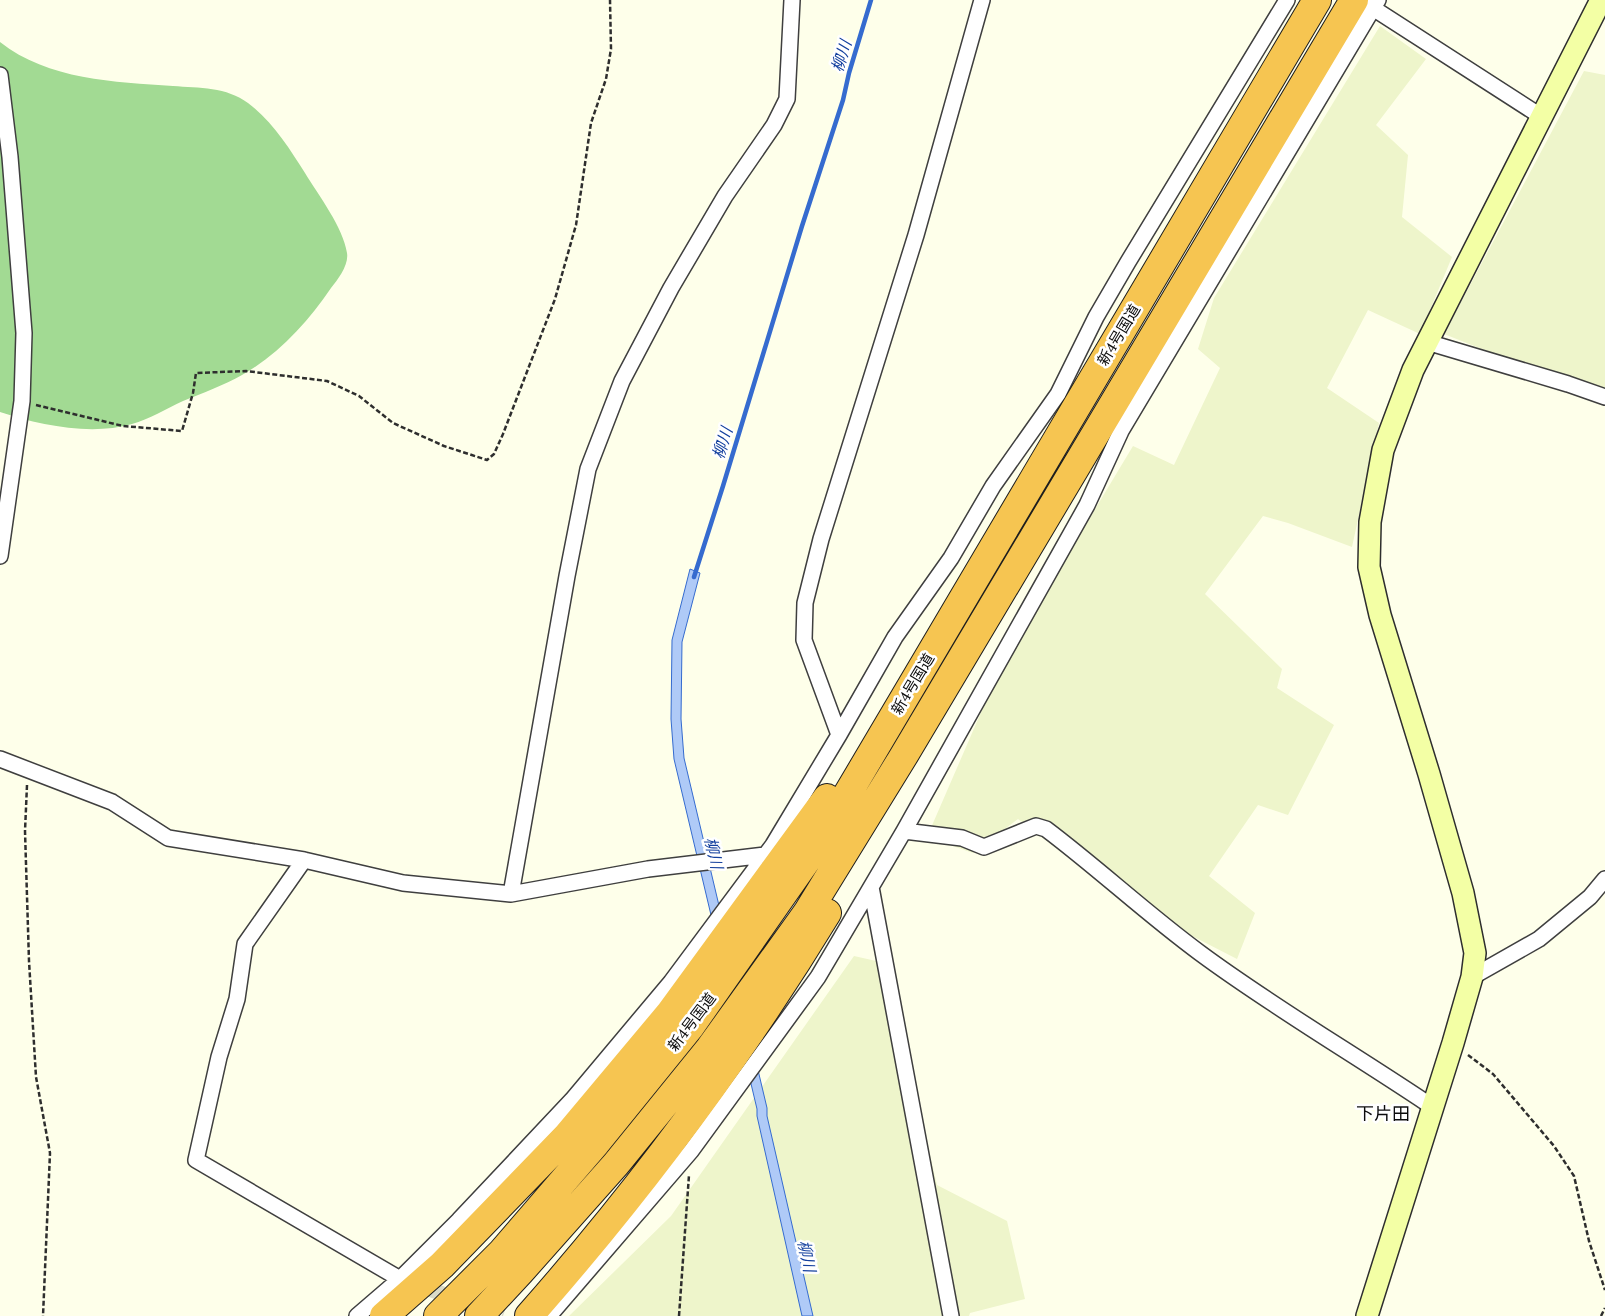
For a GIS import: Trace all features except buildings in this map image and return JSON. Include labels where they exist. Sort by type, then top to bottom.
[{"type":"highway","name":"新4号国道","points":[[438,1316],[502,1252],[596,1143],[690,1026],[818,844],[1316,0]]},
{"type":"highway","name":"新4号国道","points":[[479,1316],[616,1164],[710,1048],[807,913],[1367,2]]},
{"type":"highway","points":[[384,1316],[416,1284],[442,1266],[567,1136],[670,1014],[920,672]]},
{"type":"highway","points":[[529,1316],[612,1218],[700,1104],[784,984],[864,853],[904,757]]},
{"type":"street","points":[[511,894],[565,586],[588,469],[622,382],[671,288],[726,196],[774,126],[787,99],[792,0]]},
{"type":"street","points":[[839,735],[804,640],[805,603],[821,539],[916,235],[982,0]]},
{"type":"street","points":[[357,1316],[416,1284],[459,1220],[572,1100],[671,982],[773,844],[839,735],[895,637],[951,558],[993,486],[1058,394],[1096,317],[1287,0]]},
{"type":"street","points":[[1367,1316],[1453,1043],[1472,976],[1475,953],[1463,893],[1430,774],[1380,615],[1369,567],[1370,522],[1383,450],[1413,370],[1600,0]]},
{"type":"street","points":[[550,1316],[691,1151],[818,977],[904,831],[1087,505],[1121,431],[1367,2],[1542,117]]},
{"type":"street","points":[[0,75],[10,156],[24,334],[22,402],[0,556]]},
{"type":"street","points":[[1427,342],[1605,397]]},
{"type":"street","points":[[0,759],[112,802],[168,838],[304,860],[403,883],[511,894],[648,869],[765,855]]},
{"type":"street","points":[[904,831],[962,838],[984,847],[1036,826],[1046,829],[1200,954],[1267,1001],[1385,1075],[1428,1104],[1433,1110]]},
{"type":"street","points":[[304,860],[245,944],[237,999],[219,1057],[196,1160],[416,1284]]},
{"type":"street","points":[[1472,976],[1540,939],[1590,897],[1605,879]]},
{"type":"street","points":[[870,887],[952,1316]]},
{"type":"path","points":[[22,402],[123,426],[182,431],[193,393],[196,373],[246,372],[299,377],[327,381],[359,396],[394,423],[444,446],[487,460],[494,454],[503,434],[555,299],[576,224],[591,123],[606,79],[611,49],[610,0]]},
{"type":"path","points":[[27,769],[25,831],[29,961],[36,1077],[50,1153],[44,1316]]},
{"type":"path","points":[[1453,1043],[1493,1074],[1554,1146],[1574,1176],[1589,1241],[1605,1290]]},
{"type":"path","points":[[679,1316],[691,1151]]},
{"type":"path","points":[[1601,1316],[1605,1308]]},
{"type":"green space","points":[[1380,26],[1426,59],[1376,125],[1408,155],[1402,217],[1452,257],[1420,334],[1368,310],[1327,388],[1379,423],[1352,547],[1288,523],[1263,516],[1205,594],[1282,669],[1277,688],[1334,725],[1288,815],[1258,805],[1209,876],[1255,913],[1237,959],[1128,903],[1018,819],[973,853],[927,837],[1002,664],[1133,446],[1174,465],[1220,368],[1198,349],[1214,298]]},
{"type":"green space","points":[[0,42],[19,55],[39,64],[83,77],[222,91],[248,103],[265,118],[287,145],[330,212],[341,233],[347,253],[345,267],[340,276],[313,313],[292,336],[256,367],[242,375],[221,386],[132,424],[100,429],[82,429],[48,425],[0,412]]},
{"type":"green space","points":[[1584,71],[1605,75],[1605,398],[1444,334]]},
{"type":"green space","points":[[854,956],[885,963],[937,1185],[1007,1221],[1025,1299],[970,1313],[969,1316],[569,1316],[671,1216]]},
{"type":"water","points":[[690,569],[700,573],[682,642],[681,719],[684,758],[767,1108],[767,1116],[813,1316],[802,1316],[757,1109],[674,759],[671,719],[672,640]]},
{"type":"waterway","name":"柳川","points":[[694,577],[802,226],[843,100],[849,73],[871,0]]},
{"type":"tunnel","points":[[429,1289],[459,1300]]},
{"type":"tunnel","points":[[480,1308],[503,1316]]},
{"type":"district","name":"下片田","points":[[1383,1114]]}]
